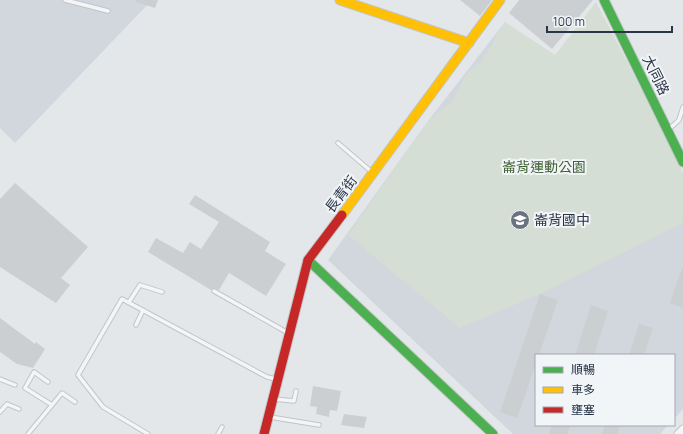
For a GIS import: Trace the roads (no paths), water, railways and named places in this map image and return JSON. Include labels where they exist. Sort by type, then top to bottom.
[{"type":"street","points":[[340,0],[469,43]]},
{"type":"street","name":"長青街","points":[[264,434],[271,398],[308,260],[374,174],[500,0]]},
{"type":"street","name":"大同路","points":[[604,0],[683,162]]},
{"type":"street","points":[[308,260],[493,434]]},
{"type":"street","points":[[678,434],[683,429]]},
{"type":"lane","points":[[65,0],[108,11]]},
{"type":"lane","points":[[668,130],[679,120],[683,108]]},
{"type":"lane","points":[[338,143],[374,174]]},
{"type":"lane","points":[[129,302],[140,285],[162,292]]},
{"type":"lane","points":[[214,291],[288,333]]},
{"type":"lane","points":[[148,434],[103,407],[78,375],[122,299],[267,377],[276,379]]},
{"type":"lane","points":[[136,325],[143,310]]},
{"type":"lane","points":[[48,382],[34,372],[25,388],[52,404]]},
{"type":"lane","points":[[0,379],[15,385]]},
{"type":"lane","points":[[271,398],[294,401],[296,391]]},
{"type":"lane","points":[[28,434],[62,394],[76,402]]},
{"type":"lane","points":[[0,412],[7,404],[19,409]]},
{"type":"lane","points":[[267,416],[319,425]]},
{"type":"lane","points":[[218,434],[222,427]]},
{"type":"place","name":"崙背國中","points":[[520,220]]},
{"type":"park label","name":"崙背運動公園","points":[[544,167]]}]
